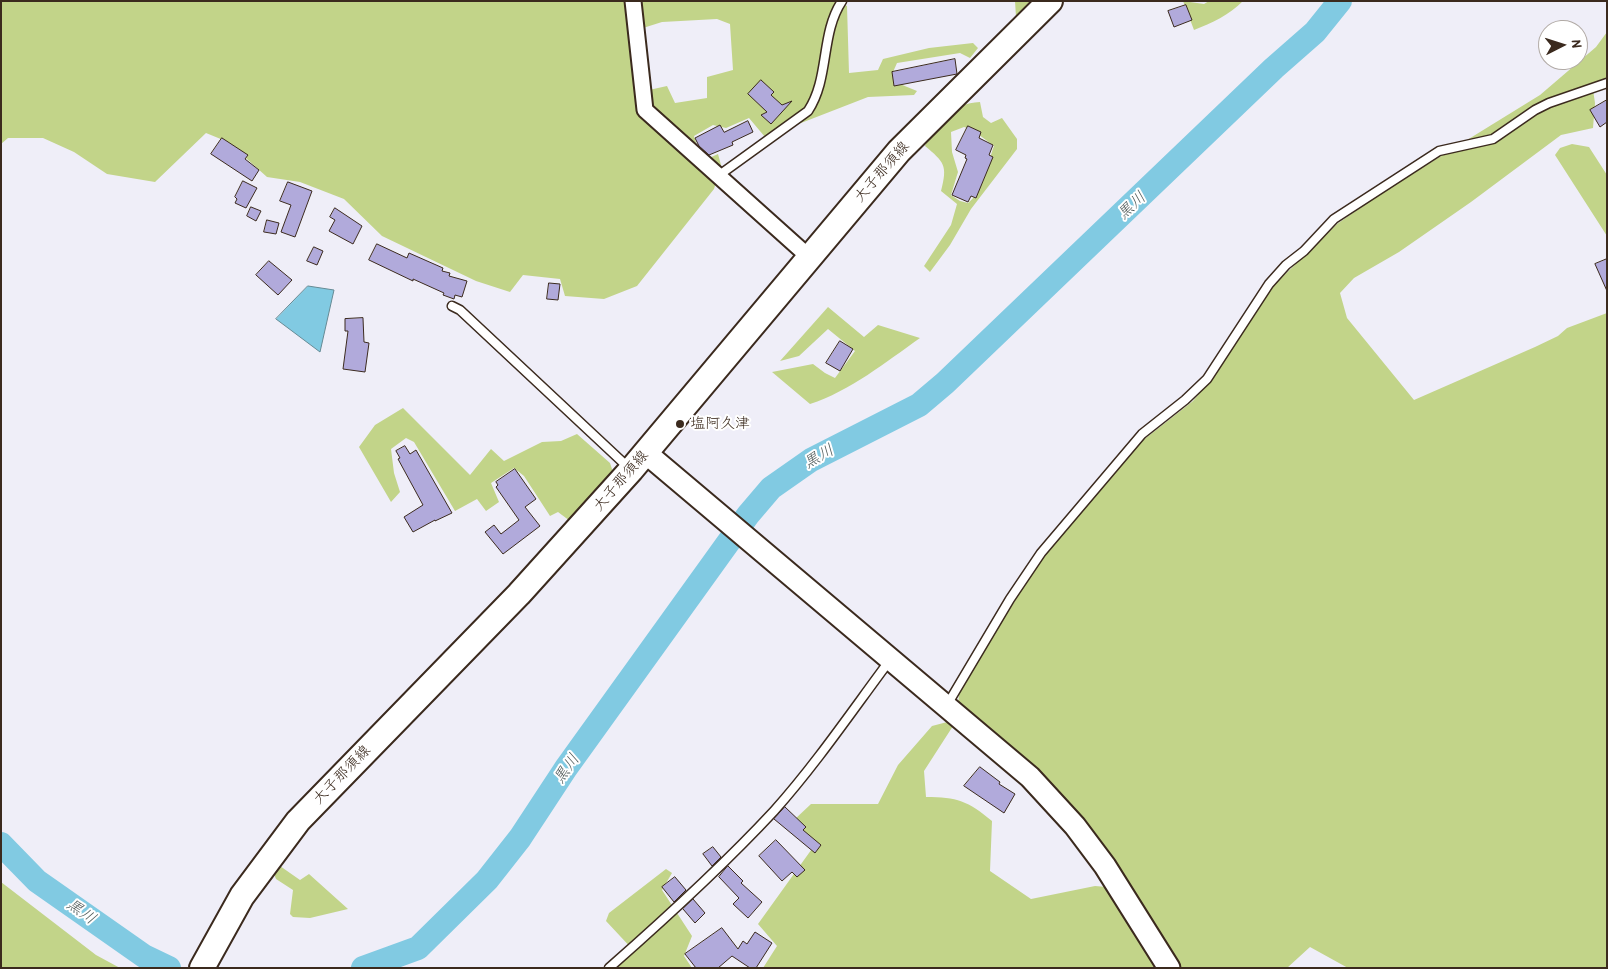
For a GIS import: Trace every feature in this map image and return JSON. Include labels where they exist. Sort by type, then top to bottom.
[{"type":"main road","name":"大子那須線","points":[[202,968],[226,923],[259,871],[298,821],[519,594],[638,462],[899,151],[1050,1]]},
{"type":"street","points":[[633,1],[645,110],[717,177],[809,258]]},
{"type":"street","points":[[638,462],[713,508],[1030,777],[1075,826],[1105,866],[1169,968]]},
{"type":"lane","points":[[717,177],[808,111],[815,100],[821,84],[829,28],[834,14],[842,1]]},
{"type":"lane","points":[[947,705],[1010,600],[1041,553],[1142,434],[1185,400],[1207,379],[1269,284],[1334,219],[1439,151],[1493,139],[1549,103],[1607,83]]},
{"type":"lane","points":[[452,306],[460,310],[638,462]]},
{"type":"lane","points":[[609,968],[702,886],[775,810],[808,771],[891,659]]},
{"type":"green space","points":[[1,1],[838,1],[847,6],[849,73],[878,70],[883,59],[929,48],[973,43],[978,48],[970,58],[960,53],[897,63],[893,72],[895,82],[917,91],[914,95],[868,97],[765,137],[749,118],[726,128],[713,125],[694,136],[700,155],[705,160],[718,154],[721,165],[714,189],[637,286],[604,299],[565,296],[560,279],[523,275],[510,292],[476,281],[382,236],[344,199],[300,182],[267,177],[228,142],[206,133],[155,182],[107,174],[74,152],[43,138],[8,138],[1,144]],"holes":[[[717,19],[730,24],[733,70],[707,77],[707,98],[675,103],[667,86],[649,90],[643,28],[662,22]]]},
{"type":"green space","points":[[1015,1],[1033,1],[1016,17]]},
{"type":"green space","points":[[1183,1],[1204,4],[1209,1],[1243,1],[1220,18],[1194,30]]},
{"type":"green space","points":[[1607,32],[1607,80],[1592,83],[1595,103],[1593,128],[1561,135],[1471,202],[1399,252],[1354,278],[1340,293],[1347,318],[1414,400],[1535,347],[1558,336],[1567,328],[1607,313],[1607,968],[1348,968],[1310,947],[1287,968],[1180,968],[1111,859],[958,707],[959,692],[1040,560],[1142,441],[1193,401],[1214,375],[1272,287],[1337,224],[1386,190],[1540,95],[1569,70],[1588,70],[1588,54],[1596,47]]},
{"type":"green space","points":[[980,102],[983,117],[991,123],[1002,118],[1017,139],[1017,149],[971,209],[950,245],[930,272],[924,266],[951,225],[957,204],[941,191],[944,175],[943,165],[925,146],[934,129],[946,115],[970,103]],"holes":[[[964,127],[971,129],[994,146],[978,192],[968,203],[960,201],[951,195],[958,172],[952,152],[951,132]]]},
{"type":"green space","points":[[1572,144],[1589,147],[1607,175],[1607,236],[1555,155],[1560,148]]},
{"type":"green space","points":[[828,307],[864,337],[878,325],[920,338],[853,384],[810,404],[772,372],[813,364],[835,378],[855,351],[828,329],[799,356],[780,361]]},
{"type":"green space","points":[[403,408],[470,475],[491,449],[504,461],[542,442],[561,441],[577,434],[610,463],[613,472],[570,521],[558,512],[550,516],[524,476],[514,468],[491,483],[499,502],[486,511],[477,499],[455,511],[414,442],[406,438],[391,449],[394,473],[400,492],[391,502],[359,447],[375,425]]},
{"type":"green space","points":[[951,721],[953,726],[924,771],[926,797],[954,799],[976,809],[992,821],[990,871],[1031,899],[1095,886],[1107,887],[1159,968],[763,968],[777,946],[758,924],[814,846],[794,820],[811,804],[878,804],[898,765],[932,726]]},
{"type":"green space","points":[[280,866],[300,880],[309,874],[348,909],[310,918],[293,917],[290,914],[293,890],[276,879],[274,874]]},
{"type":"green space","points":[[666,869],[672,873],[662,890],[692,936],[684,956],[692,968],[610,968],[634,951],[606,921],[609,913]]},
{"type":"green space","points":[[1,882],[96,955],[120,968],[1,968]]},
{"type":"water","points":[[308,286],[334,290],[320,352],[276,319]]},
{"type":"building","points":[[1186,5],[1192,20],[1174,27],[1168,11]]},
{"type":"building","points":[[955,59],[957,74],[894,86],[892,72]]},
{"type":"building","points":[[761,80],[774,92],[771,95],[782,105],[792,101],[771,124],[761,115],[767,112],[748,94]]},
{"type":"building","points":[[1607,100],[1607,122],[1600,127],[1590,110]]},
{"type":"building","points":[[748,121],[753,132],[732,142],[733,145],[709,155],[699,146],[695,138],[720,125],[724,132]]},
{"type":"building","points":[[968,126],[981,132],[979,138],[993,145],[989,155],[993,157],[976,198],[971,196],[968,202],[952,195],[967,159],[965,158],[966,155],[956,150]]},
{"type":"building","points":[[222,138],[248,155],[245,159],[259,170],[252,181],[211,154]]},
{"type":"building","points":[[243,181],[257,188],[246,208],[235,203],[237,199],[235,197]]},
{"type":"building","points":[[288,182],[312,191],[295,237],[281,232],[291,205],[280,201]]},
{"type":"building","points":[[251,207],[261,211],[256,221],[247,216]]},
{"type":"building","points":[[335,208],[362,226],[353,244],[329,231],[335,220],[330,217]]},
{"type":"building","points":[[267,220],[279,223],[276,234],[264,232]]},
{"type":"building","points":[[377,244],[407,258],[409,253],[443,268],[442,271],[450,273],[449,276],[467,281],[462,297],[455,295],[454,299],[443,295],[444,293],[413,279],[413,281],[369,260]]},
{"type":"building","points":[[314,247],[323,251],[317,265],[307,261]]},
{"type":"building","points":[[1607,259],[1607,291],[1595,264]]},
{"type":"building","points":[[269,261],[292,280],[278,295],[256,275]]},
{"type":"building","points":[[549,283],[560,284],[558,300],[547,299]]},
{"type":"building","points":[[363,318],[364,342],[369,343],[365,372],[343,369],[348,331],[345,331],[345,319]]},
{"type":"building","points":[[840,341],[853,349],[840,371],[826,363]]},
{"type":"building","points":[[405,446],[410,454],[416,450],[452,513],[413,532],[404,517],[423,505],[398,459],[400,458],[396,451]]},
{"type":"building","points":[[515,469],[536,499],[525,507],[540,526],[503,554],[485,532],[494,525],[501,534],[519,520],[496,487],[498,485],[496,482]]},
{"type":"building","points":[[980,767],[1000,782],[999,784],[1015,794],[1004,813],[964,786]]},
{"type":"building","points":[[785,807],[806,827],[803,830],[821,845],[815,853],[774,819]]},
{"type":"building","points":[[776,840],[805,870],[797,877],[792,872],[782,881],[759,856]]},
{"type":"building","points":[[713,847],[721,857],[712,866],[703,854]]},
{"type":"building","points":[[728,866],[743,881],[741,883],[762,902],[748,918],[733,904],[739,898],[719,877]]},
{"type":"building","points":[[675,877],[686,890],[674,902],[662,887]]},
{"type":"building","points":[[693,899],[705,913],[695,923],[683,909]]},
{"type":"building","points":[[722,928],[738,949],[743,941],[747,944],[755,932],[772,943],[756,968],[750,968],[732,956],[718,968],[696,968],[685,954]]},
{"type":"waterway","name":"黒川","points":[[363,968],[418,948],[487,880],[520,838],[566,768],[748,515],[771,488],[811,460],[919,405],[945,383],[1274,68],[1315,32],[1340,1]]},
{"type":"waterway","name":"黒川","points":[[1,844],[37,881],[144,956],[169,968]]},
{"type":"place","name":"塩阿久津","points":[[680,424]]}]
